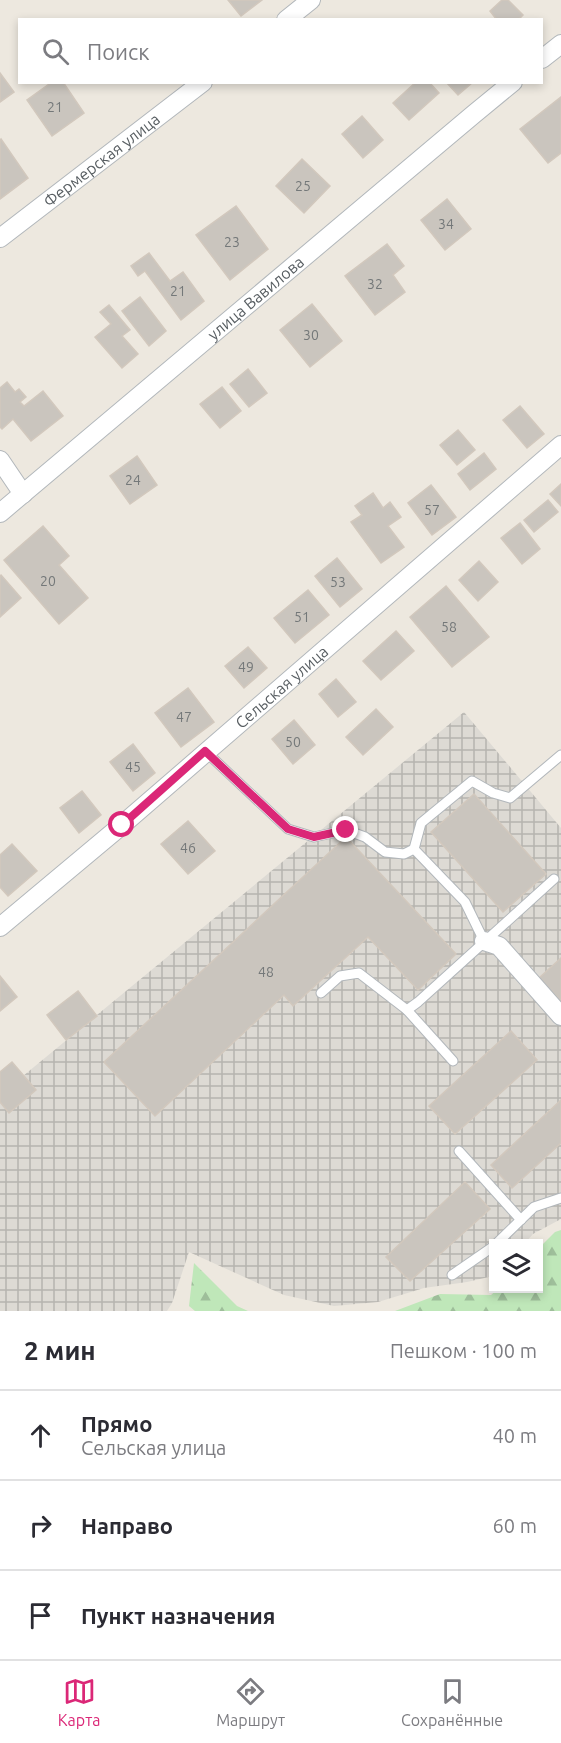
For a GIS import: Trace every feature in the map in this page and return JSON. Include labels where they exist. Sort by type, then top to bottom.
[{"type":"street","points":[[288,18],[311,0]]},
{"type":"street","points":[[543,58],[561,44]]},
{"type":"street","name":"Фермерская улица","points":[[0,238],[200,84]]},
{"type":"street","name":"улица Вавилова","points":[[0,513],[511,84]]},
{"type":"street","name":"Сельская улица","points":[[0,927],[122,825],[561,445]]},
{"type":"street","points":[[0,460],[23,495]]},
{"type":"street","points":[[484,941],[500,946],[561,1016]]},
{"type":"lane","points":[[205,751],[288,829],[314,837],[346,830],[365,837],[385,852],[404,854],[414,849],[421,823],[472,782],[493,794],[510,798],[561,755]]},
{"type":"lane","points":[[414,849],[465,902],[484,941]]},
{"type":"lane","points":[[407,1010],[554,879]]},
{"type":"lane","points":[[321,993],[340,976],[359,973],[407,1010],[453,1061]]},
{"type":"lane","points":[[459,1151],[521,1220]]},
{"type":"lane","points":[[501,1239],[534,1207],[561,1198]]},
{"type":"lane","points":[[452,1275],[489,1249]]},
{"type":"shaded area","points":[[464,712],[561,828],[561,1219],[533,1234],[529,1239],[489,1239],[489,1277],[424,1288],[378,1302],[334,1306],[284,1295],[189,1252],[172,1303],[167,1311],[0,1311],[0,1095]]},
{"type":"green space","points":[[561,1230],[561,1311],[395,1311],[440,1294],[543,1293],[543,1244],[555,1232]]},
{"type":"green space","points":[[194,1263],[237,1306],[248,1311],[195,1311],[189,1306]]},
{"type":"building","points":[[228,0],[262,0],[241,16]]},
{"type":"building","points":[[502,0],[508,0],[523,15],[520,18],[495,18],[490,11]]},
{"type":"building","points":[[0,73],[14,92],[0,102]]},
{"type":"building","points":[[49,84],[64,84],[84,113],[52,136],[27,100]]},
{"type":"building","points":[[414,84],[431,84],[439,93],[409,120],[393,103]]},
{"type":"building","points":[[448,84],[471,84],[458,95]]},
{"type":"building","points":[[561,97],[561,153],[548,163],[520,129]]},
{"type":"building","points":[[362,116],[383,140],[363,158],[342,134]]},
{"type":"building","points":[[0,140],[28,178],[0,199]]},
{"type":"building","points":[[302,159],[330,186],[304,213],[276,186]]},
{"type":"building","points":[[447,199],[471,229],[445,250],[421,220]]},
{"type":"building","points":[[236,206],[268,249],[230,280],[196,235]]},
{"type":"building","points":[[387,244],[404,266],[393,275],[405,292],[375,315],[345,276]]},
{"type":"building","points":[[149,253],[170,281],[183,272],[204,301],[181,320],[145,271],[138,276],[131,266]]},
{"type":"building","points":[[140,297],[166,331],[149,346],[122,311]]},
{"type":"building","points":[[312,304],[342,341],[310,367],[280,330]]},
{"type":"building","points":[[109,305],[130,330],[122,336],[138,354],[122,368],[95,337],[111,324],[100,312]]},
{"type":"building","points":[[248,369],[267,393],[249,407],[230,384]]},
{"type":"building","points":[[7,382],[15,392],[19,389],[26,397],[20,402],[24,406],[43,391],[63,416],[31,441],[13,419],[2,429],[0,427],[0,388]]},
{"type":"building","points":[[222,387],[241,411],[220,428],[200,404]]},
{"type":"building","points":[[520,406],[544,434],[527,448],[503,420]]},
{"type":"building","points":[[458,430],[475,450],[457,465],[440,445]]},
{"type":"building","points":[[484,453],[496,469],[470,490],[458,474]]},
{"type":"building","points":[[137,456],[157,485],[130,504],[110,476]]},
{"type":"building","points":[[561,484],[561,506],[550,494]]},
{"type":"building","points":[[431,485],[456,517],[432,535],[408,503]]},
{"type":"building","points":[[373,493],[383,508],[390,502],[401,517],[388,526],[404,547],[381,563],[351,522],[362,515],[355,506]]},
{"type":"building","points":[[548,500],[558,512],[534,532],[524,520]]},
{"type":"building","points":[[520,523],[540,549],[522,564],[501,538]]},
{"type":"building","points":[[43,526],[69,556],[59,565],[88,598],[59,624],[4,560]]},
{"type":"building","points":[[337,558],[362,589],[340,607],[315,576]]},
{"type":"building","points":[[479,561],[498,582],[478,601],[459,580]]},
{"type":"building","points":[[0,576],[21,598],[0,617]]},
{"type":"building","points":[[446,586],[489,637],[452,667],[410,617]]},
{"type":"building","points":[[308,590],[329,615],[295,643],[274,618]]},
{"type":"building","points":[[396,631],[414,651],[381,680],[363,661]]},
{"type":"building","points":[[248,647],[267,668],[244,688],[225,666]]},
{"type":"building","points":[[336,679],[356,702],[338,717],[319,694]]},
{"type":"building","points":[[188,688],[214,722],[181,747],[155,713]]},
{"type":"building","points":[[376,709],[393,727],[363,755],[346,737]]},
{"type":"building","points":[[294,720],[315,745],[293,764],[272,739]]},
{"type":"building","points":[[133,744],[155,773],[133,791],[110,762]]},
{"type":"building","points":[[82,791],[101,815],[79,833],[60,808]]},
{"type":"building","points":[[474,794],[546,874],[503,912],[431,832]]},
{"type":"building","points":[[188,821],[215,851],[188,874],[161,844]]},
{"type":"building","points":[[346,837],[456,954],[418,990],[368,937],[293,1006],[284,995],[155,1116],[104,1062]]},
{"type":"building","points":[[12,844],[37,871],[8,896],[0,887],[0,855]]},
{"type":"building","points":[[561,958],[561,1001],[539,978]]},
{"type":"building","points":[[0,976],[17,997],[0,1011]]},
{"type":"building","points":[[78,991],[97,1016],[66,1040],[47,1015]]},
{"type":"building","points":[[511,1031],[537,1060],[455,1134],[429,1106]]},
{"type":"building","points":[[12,1062],[36,1090],[9,1113],[0,1102],[0,1072]]},
{"type":"building","points":[[561,1100],[561,1143],[512,1188],[491,1165]]},
{"type":"building","points":[[465,1182],[490,1209],[410,1281],[386,1257]]},
{"type":"route","points":[[122,825],[205,751],[288,829],[314,837],[346,830]]}]
